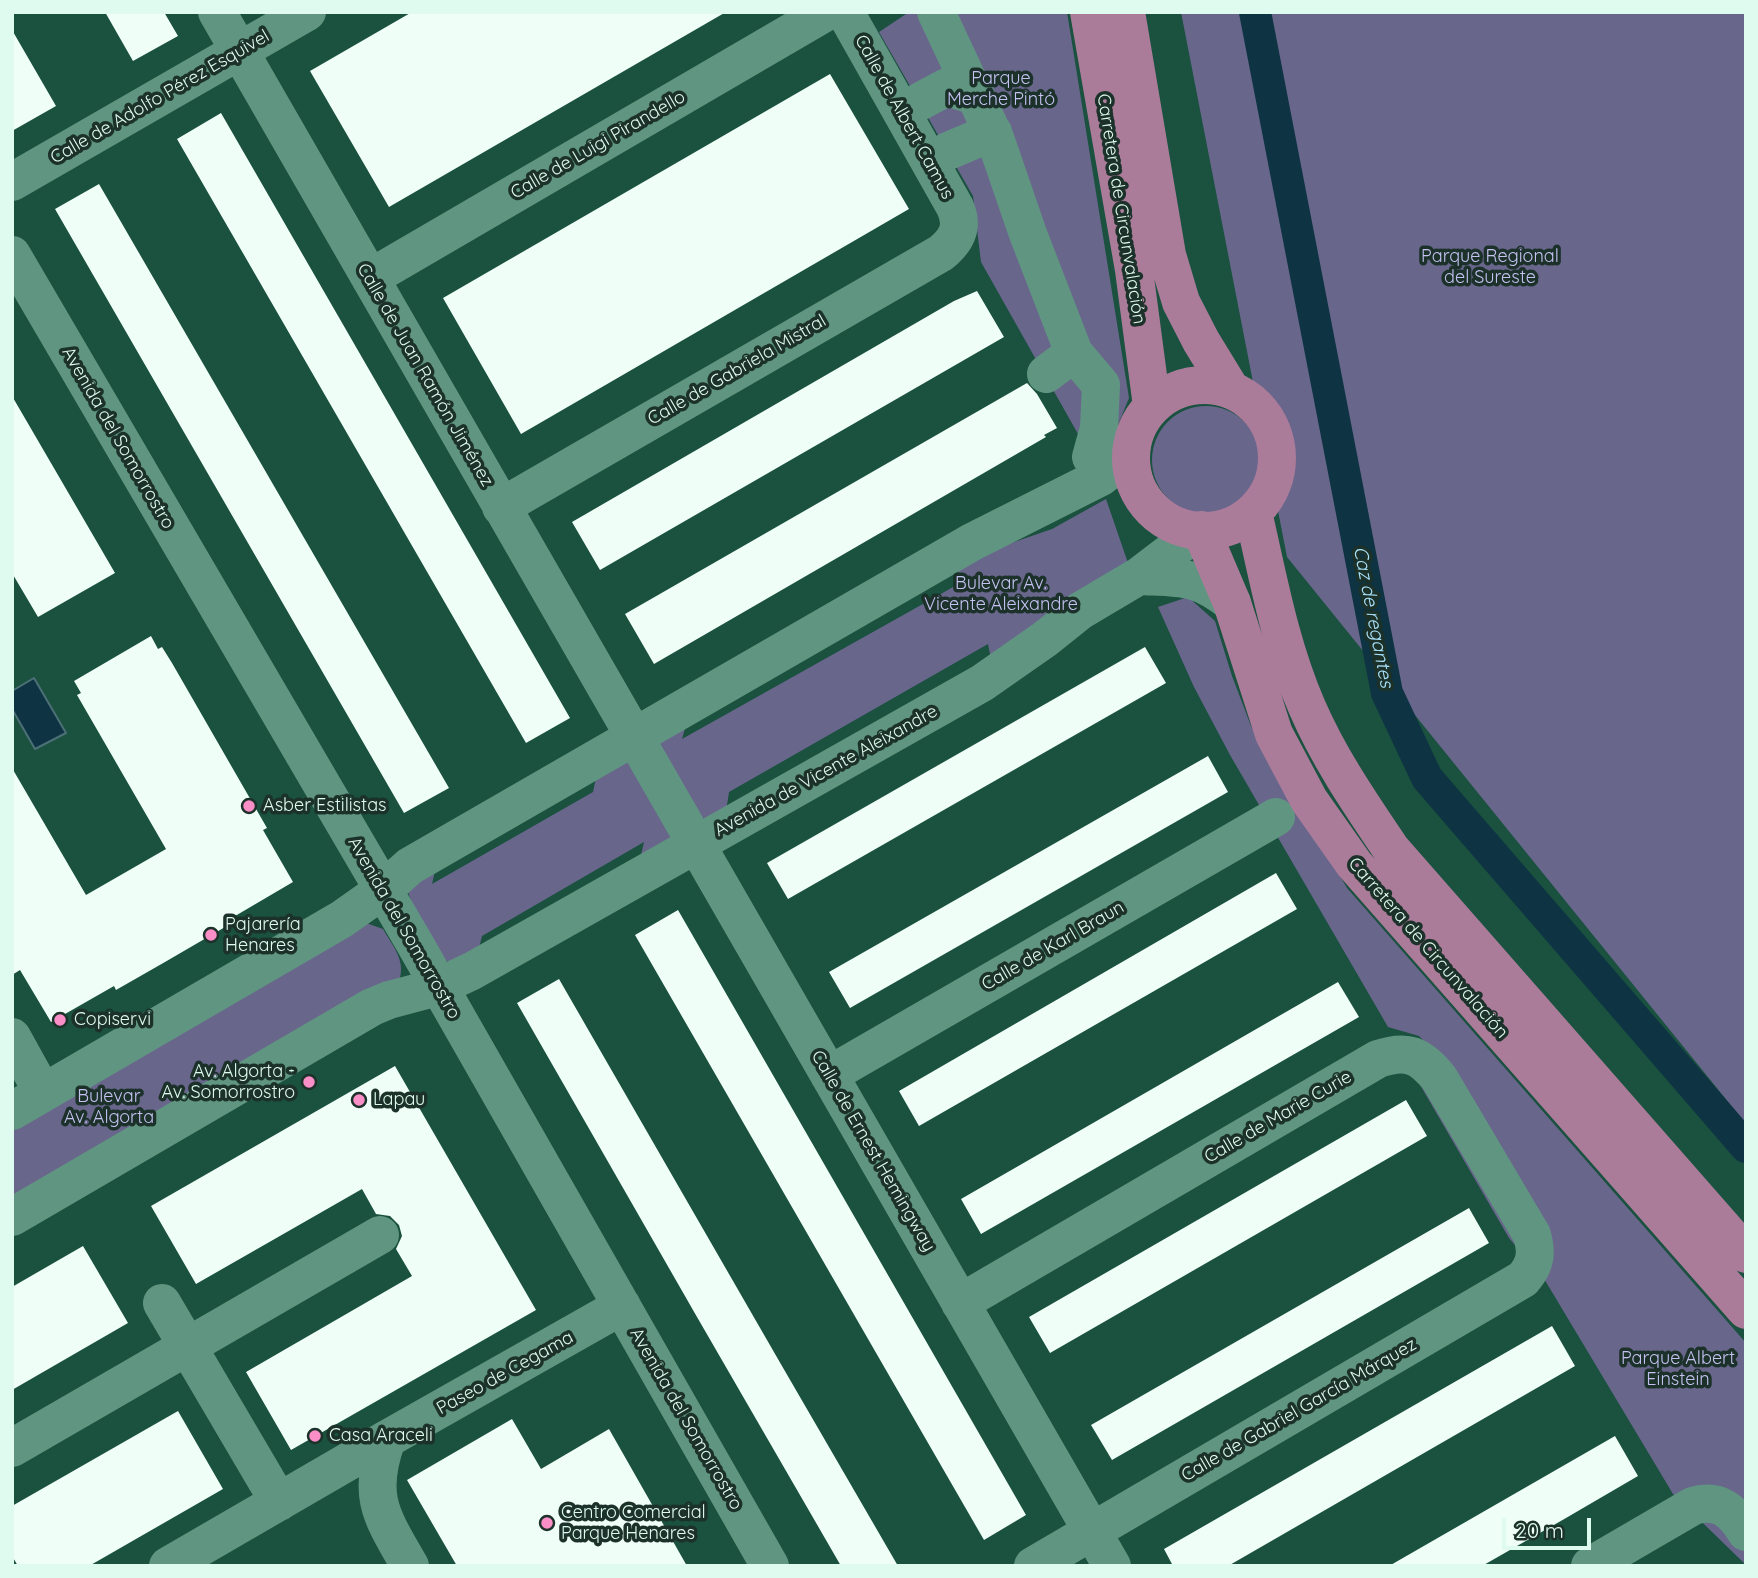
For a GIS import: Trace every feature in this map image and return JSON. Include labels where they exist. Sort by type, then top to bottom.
[{"type":"main road","name":"Carretera de Circunvalación","points":[[1089,12],[1134,270],[1152,406]]},
{"type":"main road","name":"Carretera de Circunvalación","points":[[1126,12],[1167,255],[1181,302],[1200,341],[1231,390]]},
{"type":"main road","points":[[1198,385],[1231,390],[1249,400],[1264,416],[1273,435],[1277,456],[1274,477],[1266,496],[1253,512],[1227,527],[1200,530],[1169,522],[1145,502],[1132,475],[1132,444],[1143,417],[1152,406],[1181,388],[1198,385]]},
{"type":"main road","points":[[1253,512],[1288,653],[1306,706],[1354,795],[1391,849],[1746,1254]]},
{"type":"main road","name":"Carretera de Circunvalación","points":[[1200,530],[1232,603],[1274,734],[1309,800],[1354,864],[1746,1310]]},
{"type":"street","name":"Calle de Juan Ramón Jiménez","points":[[217,12],[634,737]]},
{"type":"street","name":"Calle de Adolfo Pérez Esquivel","points":[[12,182],[307,12]]},
{"type":"street","name":"Calle de Luigi Pirandello","points":[[370,278],[826,12]]},
{"type":"street","name":"Calle de Albert Camus","points":[[845,12],[955,207],[969,214]]},
{"type":"street","points":[[936,12],[993,132],[1012,185],[1060,363],[1101,385],[1099,428],[1091,457]]},
{"type":"street","points":[[919,102],[947,87],[976,96]]},
{"type":"street","points":[[948,151],[993,132]]},
{"type":"street","points":[[969,214],[1012,185]]},
{"type":"street","name":"Calle de Gabriela Mistral","points":[[501,507],[941,253],[952,244],[969,214]]},
{"type":"street","name":"Avenida del Somorrostro","points":[[12,255],[383,890],[770,1566]]},
{"type":"street","points":[[12,1037],[28,1102],[336,923],[383,890],[410,866],[972,542],[1101,477],[1117,464],[1132,444]]},
{"type":"street","name":"Avenida de Vicente Aleixandre","points":[[12,1217],[372,1007],[438,987],[472,971],[982,683],[1080,611],[1139,576],[1200,530]]},
{"type":"street","points":[[1139,576],[1185,578],[1212,587],[1232,603]]},
{"type":"street","name":"Calle de Ernest Hemingway","points":[[634,737],[1112,1566]]},
{"type":"street","name":"Calle de Karl Braun","points":[[829,1075],[1276,817]]},
{"type":"street","name":"Calle de Marie Curie","points":[[960,1303],[1378,1059],[1392,1054],[1419,1058],[1428,1064],[1439,1078],[1532,1235]]},
{"type":"street","points":[[12,1448],[380,1235]]},
{"type":"street","name":"Calle de Gabriel García Márquez","points":[[1033,1566],[1523,1279],[1536,1258],[1532,1235]]},
{"type":"street","points":[[162,1303],[279,1502]]},
{"type":"street","name":"Paseo de Cegama","points":[[168,1566],[622,1306]]},
{"type":"street","points":[[387,1439],[381,1455],[377,1492],[381,1515],[410,1566]]},
{"type":"street","points":[[1590,1566],[1693,1507],[1706,1503],[1727,1508],[1746,1532]]},
{"type":"green space","name":"Parque Merche Pintó","points":[[909,12],[1067,12],[1129,398],[1113,437],[1091,457],[981,262],[973,196],[879,32]]},
{"type":"green space","name":"Parque Regional del Sureste","points":[[1181,12],[1746,12],[1746,1124],[1287,557]]},
{"type":"green space","points":[[1206,406],[1227,410],[1244,422],[1256,439],[1260,460],[1256,481],[1244,498],[1227,510],[1206,514],[1185,510],[1168,498],[1156,481],[1152,460],[1156,439],[1168,422],[1185,410]]},
{"type":"green space","name":"Bulevar Av. Vicente Aleixandre","points":[[1106,499],[1128,563],[992,664],[988,644],[729,792],[725,818],[701,818],[659,744],[689,714],[682,739],[955,586],[962,560],[1052,529]]},
{"type":"green space","name":"Parque Albert Einstein","points":[[1188,597],[1215,621],[1251,726],[1347,888],[1746,1343],[1746,1565],[1673,1494],[1546,1282],[1509,1238],[1419,1083],[1440,1057],[1419,1036],[1388,1027],[1230,755],[1194,687],[1158,607]]},
{"type":"green space","points":[[625,758],[672,841],[638,868],[644,842],[482,936],[476,960],[451,964],[444,959],[413,906],[408,892],[437,862],[432,884],[593,792],[599,764]]},
{"type":"green space","name":"Bulevar Av. Algorta","points":[[366,923],[383,929],[399,958],[400,978],[12,1204],[12,1122]]},
{"type":"water","points":[[34,678],[66,733],[35,749],[12,709],[12,691]]},
{"type":"building","points":[[105,12],[164,12],[178,36],[133,61]]},
{"type":"building","points":[[412,12],[726,12],[389,207],[310,71]]},
{"type":"building","points":[[12,30],[56,106],[12,131]]},
{"type":"building","points":[[830,74],[909,209],[521,434],[443,298]]},
{"type":"building","points":[[221,113],[570,718],[526,743],[177,139]]},
{"type":"building","points":[[99,184],[449,788],[404,813],[55,209]]},
{"type":"building","points":[[977,291],[1004,337],[600,570],[572,522],[954,301]]},
{"type":"building","points":[[1027,383],[1037,394],[1057,428],[1044,435],[1046,437],[654,664],[625,614]]},
{"type":"building","points":[[12,396],[115,573],[38,617],[12,573]]},
{"type":"building","points":[[151,636],[158,649],[162,647],[172,663],[267,828],[263,830],[293,882],[230,919],[232,923],[165,962],[116,990],[114,986],[51,1022],[20,970],[12,975],[12,768],[86,895],[166,849],[77,695],[81,693],[74,681]]},
{"type":"building","points":[[1145,647],[1166,683],[788,899],[767,863]]},
{"type":"building","points":[[1208,756],[1228,792],[850,1008],[829,972]]},
{"type":"building","points":[[1276,873],[1297,909],[919,1126],[899,1091]]},
{"type":"building","points":[[678,910],[1026,1515],[984,1540],[635,935]]},
{"type":"building","points":[[559,979],[898,1566],[841,1566],[697,1317],[517,1003]]},
{"type":"building","points":[[1338,982],[1359,1017],[981,1234],[961,1199]]},
{"type":"building","points":[[395,1066],[536,1310],[291,1450],[246,1372],[412,1276],[396,1249],[402,1236],[399,1225],[390,1216],[376,1214],[362,1189],[196,1284],[151,1206]]},
{"type":"building","points":[[1406,1100],[1427,1136],[1050,1353],[1029,1317]]},
{"type":"building","points":[[1469,1208],[1489,1243],[1112,1460],[1091,1425]]},
{"type":"building","points":[[83,1246],[128,1323],[12,1390],[12,1287]]},
{"type":"building","points":[[1552,1326],[1575,1366],[1228,1566],[1173,1566],[1164,1549]]},
{"type":"building","points":[[178,1411],[223,1489],[89,1566],[18,1566],[12,1556],[12,1506]]},
{"type":"building","name":"Centro Comercial Parque Henares","points":[[512,1419],[541,1469],[609,1429],[687,1566],[457,1566],[407,1480]]},
{"type":"building","points":[[1615,1436],[1638,1476],[1566,1518],[1482,1566],[1389,1566]]},
{"type":"waterway","name":"Caz de regantes","points":[[1255,12],[1387,693],[1427,778],[1746,1147]]},
{"type":"place","name":"Asber Estilistas","points":[[249,806]]},
{"type":"place","name":"Pajarería Henares","points":[[211,935]]},
{"type":"place","name":"Copiservi","points":[[60,1020]]},
{"type":"place","name":"Av. Algorta - Av. Somorrostro","points":[[309,1082]]},
{"type":"place","name":"Lapau","points":[[359,1100]]},
{"type":"place","name":"Casa Araceli","points":[[315,1436]]},
{"type":"place","name":"Centro Comercial Parque Henares","points":[[547,1523]]}]
